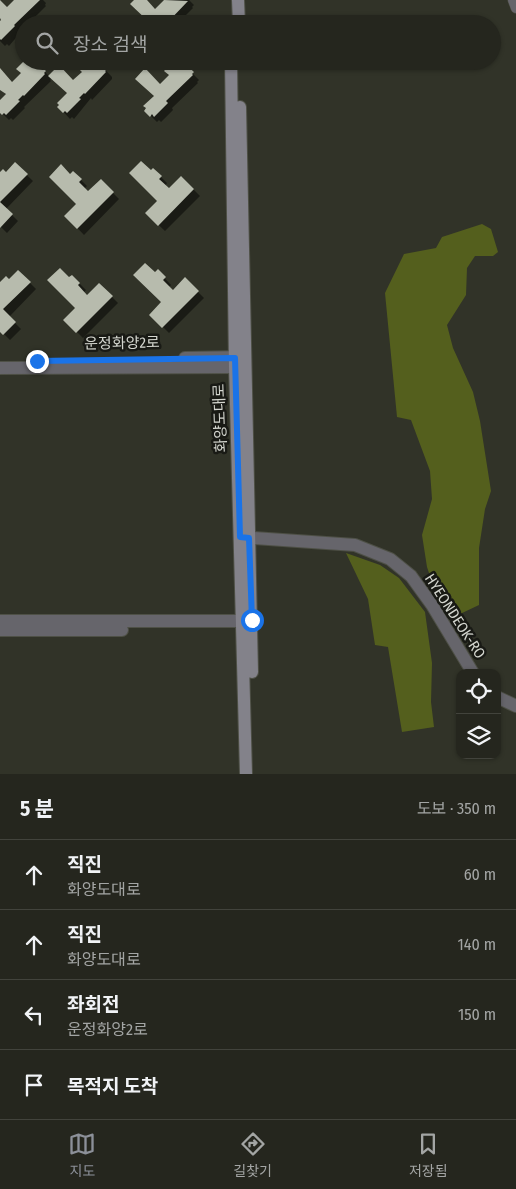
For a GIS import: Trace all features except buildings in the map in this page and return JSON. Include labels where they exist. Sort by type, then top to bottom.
[{"type":"main road","points":[[230,0],[230,15]]},
{"type":"main road","points":[[238,0],[239,15]]},
{"type":"main road","name":"화양도대로","points":[[231,70],[253,774]]},
{"type":"main road","name":"화양도대로","points":[[239,70],[240,362]]},
{"type":"main road","name":"화양도대로","points":[[246,774],[247,625]]},
{"type":"street","points":[[512,0],[516,8]]},
{"type":"street","name":"운정화양2로","points":[[0,361],[240,362]]},
{"type":"street","name":"운정화양2로","points":[[0,368],[240,362]]},
{"type":"street","name":"HYEONDEOK-RO","points":[[245,537],[355,545],[390,559],[411,576],[432,605],[471,669]]},
{"type":"street","points":[[0,621],[247,625]]},
{"type":"street","points":[[0,630],[247,625]]},
{"type":"street","points":[[501,699],[516,706]]},
{"type":"green space","points":[[482,224],[491,229],[498,252],[493,256],[475,256],[467,268],[466,295],[447,325],[453,348],[473,392],[480,421],[491,491],[485,509],[479,548],[479,605],[460,614],[450,604],[430,576],[427,567],[422,535],[432,499],[430,471],[411,420],[397,417],[385,293],[404,254],[436,248],[442,237]]},
{"type":"green space","points":[[346,553],[380,565],[399,578],[425,612],[432,663],[431,702],[434,727],[402,732],[388,647],[375,645],[368,599]]},
{"type":"route","points":[[37,361],[235,358],[240,537],[249,538],[252,620]]}]
